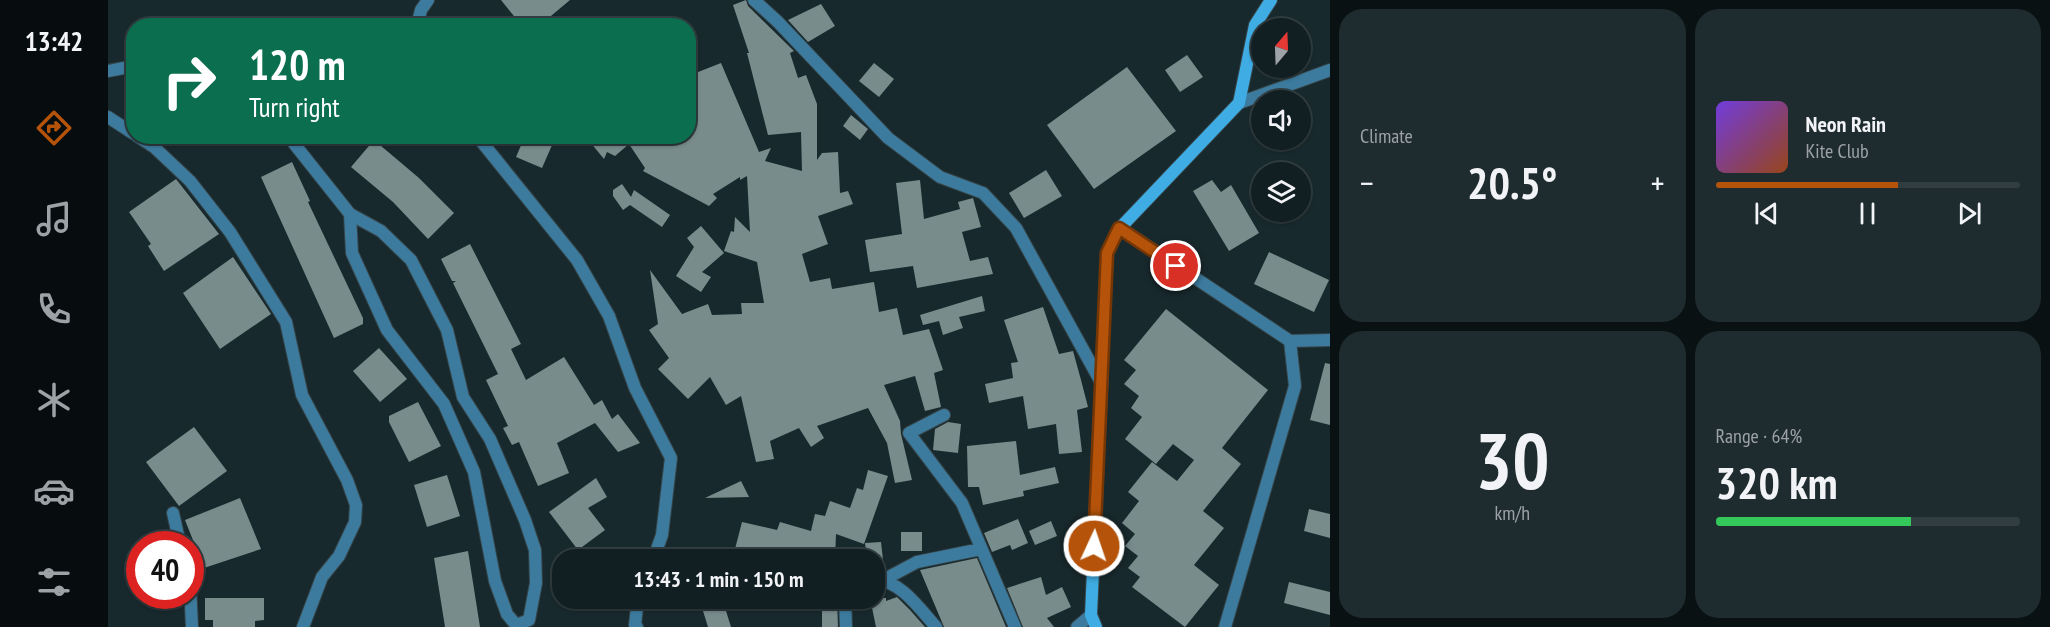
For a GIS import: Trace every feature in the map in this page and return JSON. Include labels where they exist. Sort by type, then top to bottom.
[{"type":"street","points":[[419,18],[428,0]]},
{"type":"street","points":[[754,0],[778,22],[888,138],[940,177],[983,193],[1016,228],[1102,384]]},
{"type":"street","points":[[1239,103],[1255,26],[1271,0]]},
{"type":"street","points":[[108,71],[126,68]]},
{"type":"street","points":[[1077,627],[1094,621],[1107,253],[1119,228],[1239,103],[1330,70]]},
{"type":"street","points":[[108,117],[126,129]]},
{"type":"street","points":[[149,144],[190,181],[230,231],[286,322],[302,395],[347,480],[356,505],[355,522],[339,556],[322,577],[303,627]]},
{"type":"street","points":[[294,144],[350,214],[381,231],[411,260],[447,330],[463,397],[490,439],[525,519],[535,550],[536,583],[529,620],[516,625],[507,614],[495,580],[474,472],[444,404],[387,330],[352,253],[350,214]]},
{"type":"street","points":[[483,144],[577,260],[609,316],[635,388],[671,458],[662,535],[657,549]]},
{"type":"street","points":[[1119,228],[1290,341],[1330,340]]},
{"type":"street","points":[[1224,627],[1295,386],[1290,341]]},
{"type":"street","points":[[444,404],[463,397]]},
{"type":"street","points":[[944,415],[909,433],[962,503],[1015,627]]},
{"type":"street","points":[[173,513],[177,531]]},
{"type":"street","points":[[885,577],[917,562],[981,549]]},
{"type":"street","points":[[885,582],[909,597],[936,627]]},
{"type":"street","points":[[191,609],[192,627]]},
{"type":"street","points":[[637,609],[635,625],[637,627]]},
{"type":"street","points":[[845,609],[846,627]]},
{"type":"building","points":[[501,0],[570,0],[549,18],[516,18]]},
{"type":"building","points":[[746,0],[748,6],[794,51],[790,53],[798,78],[806,75],[817,104],[817,160],[822,153],[838,152],[840,193],[848,191],[853,204],[818,216],[828,244],[802,254],[810,282],[830,278],[832,289],[874,282],[879,312],[897,308],[903,335],[929,329],[943,370],[934,373],[941,407],[925,411],[915,376],[884,385],[900,421],[912,480],[895,483],[887,443],[868,408],[817,426],[824,438],[811,447],[799,428],[770,441],[774,459],[756,462],[741,396],[726,405],[710,377],[688,399],[658,369],[669,358],[649,330],[658,324],[650,270],[682,314],[708,304],[712,315],[742,314],[741,303],[764,303],[757,262],[724,251],[731,231],[734,232],[735,217],[750,232],[747,176],[740,180],[740,177],[713,194],[717,198],[709,206],[643,171],[645,168],[629,144],[696,144],[696,73],[721,63],[759,152],[771,148],[765,161],[802,171],[801,132],[768,135],[747,53],[749,53],[733,5]]},
{"type":"building","points":[[821,4],[835,26],[808,42],[788,20]]},
{"type":"building","points":[[1187,55],[1203,77],[1180,92],[1165,70]]},
{"type":"building","points":[[874,63],[894,79],[879,97],[859,81]]},
{"type":"building","points":[[1127,67],[1176,131],[1094,189],[1047,125]]},
{"type":"building","points":[[851,115],[868,129],[860,140],[843,126]]},
{"type":"building","points":[[371,144],[379,144],[419,178],[454,213],[428,239],[393,202],[351,167]]},
{"type":"building","points":[[522,144],[552,144],[542,168],[516,157]]},
{"type":"building","points":[[592,144],[629,144],[615,156],[607,152],[604,159]]},
{"type":"building","points":[[292,162],[310,201],[308,202],[363,318],[363,324],[334,338],[261,177]]},
{"type":"building","points":[[1046,170],[1062,196],[1024,218],[1009,193]]},
{"type":"building","points":[[176,179],[219,234],[164,271],[148,246],[151,244],[129,212]]},
{"type":"building","points":[[920,180],[924,219],[960,209],[958,202],[973,198],[981,227],[962,232],[970,261],[988,257],[993,274],[917,288],[913,266],[870,272],[865,240],[902,234],[896,183]]},
{"type":"building","points":[[1212,180],[1221,192],[1231,185],[1259,233],[1229,251],[1193,191]]},
{"type":"building","points":[[622,184],[631,197],[634,190],[670,215],[662,227],[630,205],[623,210],[613,196],[613,190]]},
{"type":"building","points":[[701,226],[724,253],[702,272],[711,277],[701,292],[676,276],[694,247],[687,238]]},
{"type":"building","points":[[470,244],[521,344],[511,349],[526,380],[564,357],[594,405],[602,400],[612,419],[618,414],[640,443],[618,452],[595,423],[557,443],[569,473],[538,486],[519,442],[512,445],[503,428],[508,426],[486,380],[498,374],[453,283],[456,281],[452,281],[441,259]]},
{"type":"building","points":[[1269,252],[1329,280],[1314,312],[1254,284]]},
{"type":"building","points":[[233,257],[271,314],[220,349],[183,293]]},
{"type":"building","points":[[982,296],[985,311],[959,317],[963,328],[943,335],[939,321],[923,325],[920,315]]},
{"type":"building","points":[[1043,307],[1059,354],[1073,351],[1081,380],[1088,407],[1077,410],[1082,452],[1059,454],[1056,424],[1028,429],[1023,396],[989,403],[985,384],[1013,378],[1011,363],[1018,362],[1004,320]]},
{"type":"building","points":[[1166,309],[1268,390],[1222,448],[1241,464],[1203,511],[1224,528],[1194,565],[1219,585],[1185,627],[1132,587],[1140,577],[1128,568],[1138,556],[1125,546],[1135,534],[1122,523],[1139,501],[1128,492],[1152,462],[1177,481],[1194,460],[1173,444],[1156,464],[1125,439],[1142,417],[1131,408],[1139,396],[1124,384],[1136,370],[1124,360]]},
{"type":"building","points":[[379,348],[407,379],[380,402],[353,371]]},
{"type":"building","points":[[1325,363],[1330,364],[1330,425],[1310,420]]},
{"type":"building","points":[[418,402],[441,446],[409,462],[389,422],[389,416]]},
{"type":"building","points":[[948,422],[961,424],[958,453],[933,450],[935,429]]},
{"type":"building","points":[[194,427],[227,471],[179,506],[146,462]]},
{"type":"building","points":[[1016,441],[1020,475],[1055,467],[1059,483],[1023,491],[1024,496],[983,505],[979,487],[968,487],[967,446]]},
{"type":"building","points":[[868,470],[888,476],[864,544],[836,534],[835,549],[735,549],[742,522],[777,530],[780,522],[811,531],[815,514],[825,516],[830,501],[850,508],[857,488],[863,490]]},
{"type":"building","points":[[447,475],[460,516],[427,527],[414,485]]},
{"type":"building","points":[[596,478],[607,497],[588,508],[605,530],[579,549],[549,512]]},
{"type":"building","points":[[741,481],[749,497],[705,498]]},
{"type":"building","points":[[240,498],[261,549],[204,568],[204,531],[189,531],[185,520]]},
{"type":"building","points":[[1309,509],[1330,514],[1330,538],[1304,531]]},
{"type":"building","points":[[1018,519],[1028,543],[1012,550],[1010,545],[992,552],[984,533]]},
{"type":"building","points":[[1051,521],[1057,536],[1035,545],[1029,531]]},
{"type":"building","points":[[901,532],[922,532],[922,551],[901,551]]},
{"type":"building","points":[[881,542],[882,549],[866,549],[865,543]]},
{"type":"building","points":[[468,551],[480,627],[445,627],[434,558]]},
{"type":"building","points":[[977,558],[1006,627],[944,627],[920,570]]},
{"type":"building","points":[[1041,577],[1046,595],[1062,587],[1071,607],[1047,618],[1054,627],[1023,627],[1007,588]]},
{"type":"building","points":[[1289,582],[1330,592],[1330,615],[1284,603]]},
{"type":"building","points":[[897,597],[925,627],[876,627],[872,609],[885,609],[885,598],[886,601]]},
{"type":"building","points":[[205,598],[264,598],[264,620],[255,621],[255,627],[213,627],[213,620],[205,620]]},
{"type":"building","points":[[702,609],[725,609],[731,627],[708,627]]},
{"type":"building","points":[[822,609],[837,609],[838,627],[822,627]]},
{"type":"route","points":[[1094,546],[1107,253],[1119,228],[1176,266]]}]
